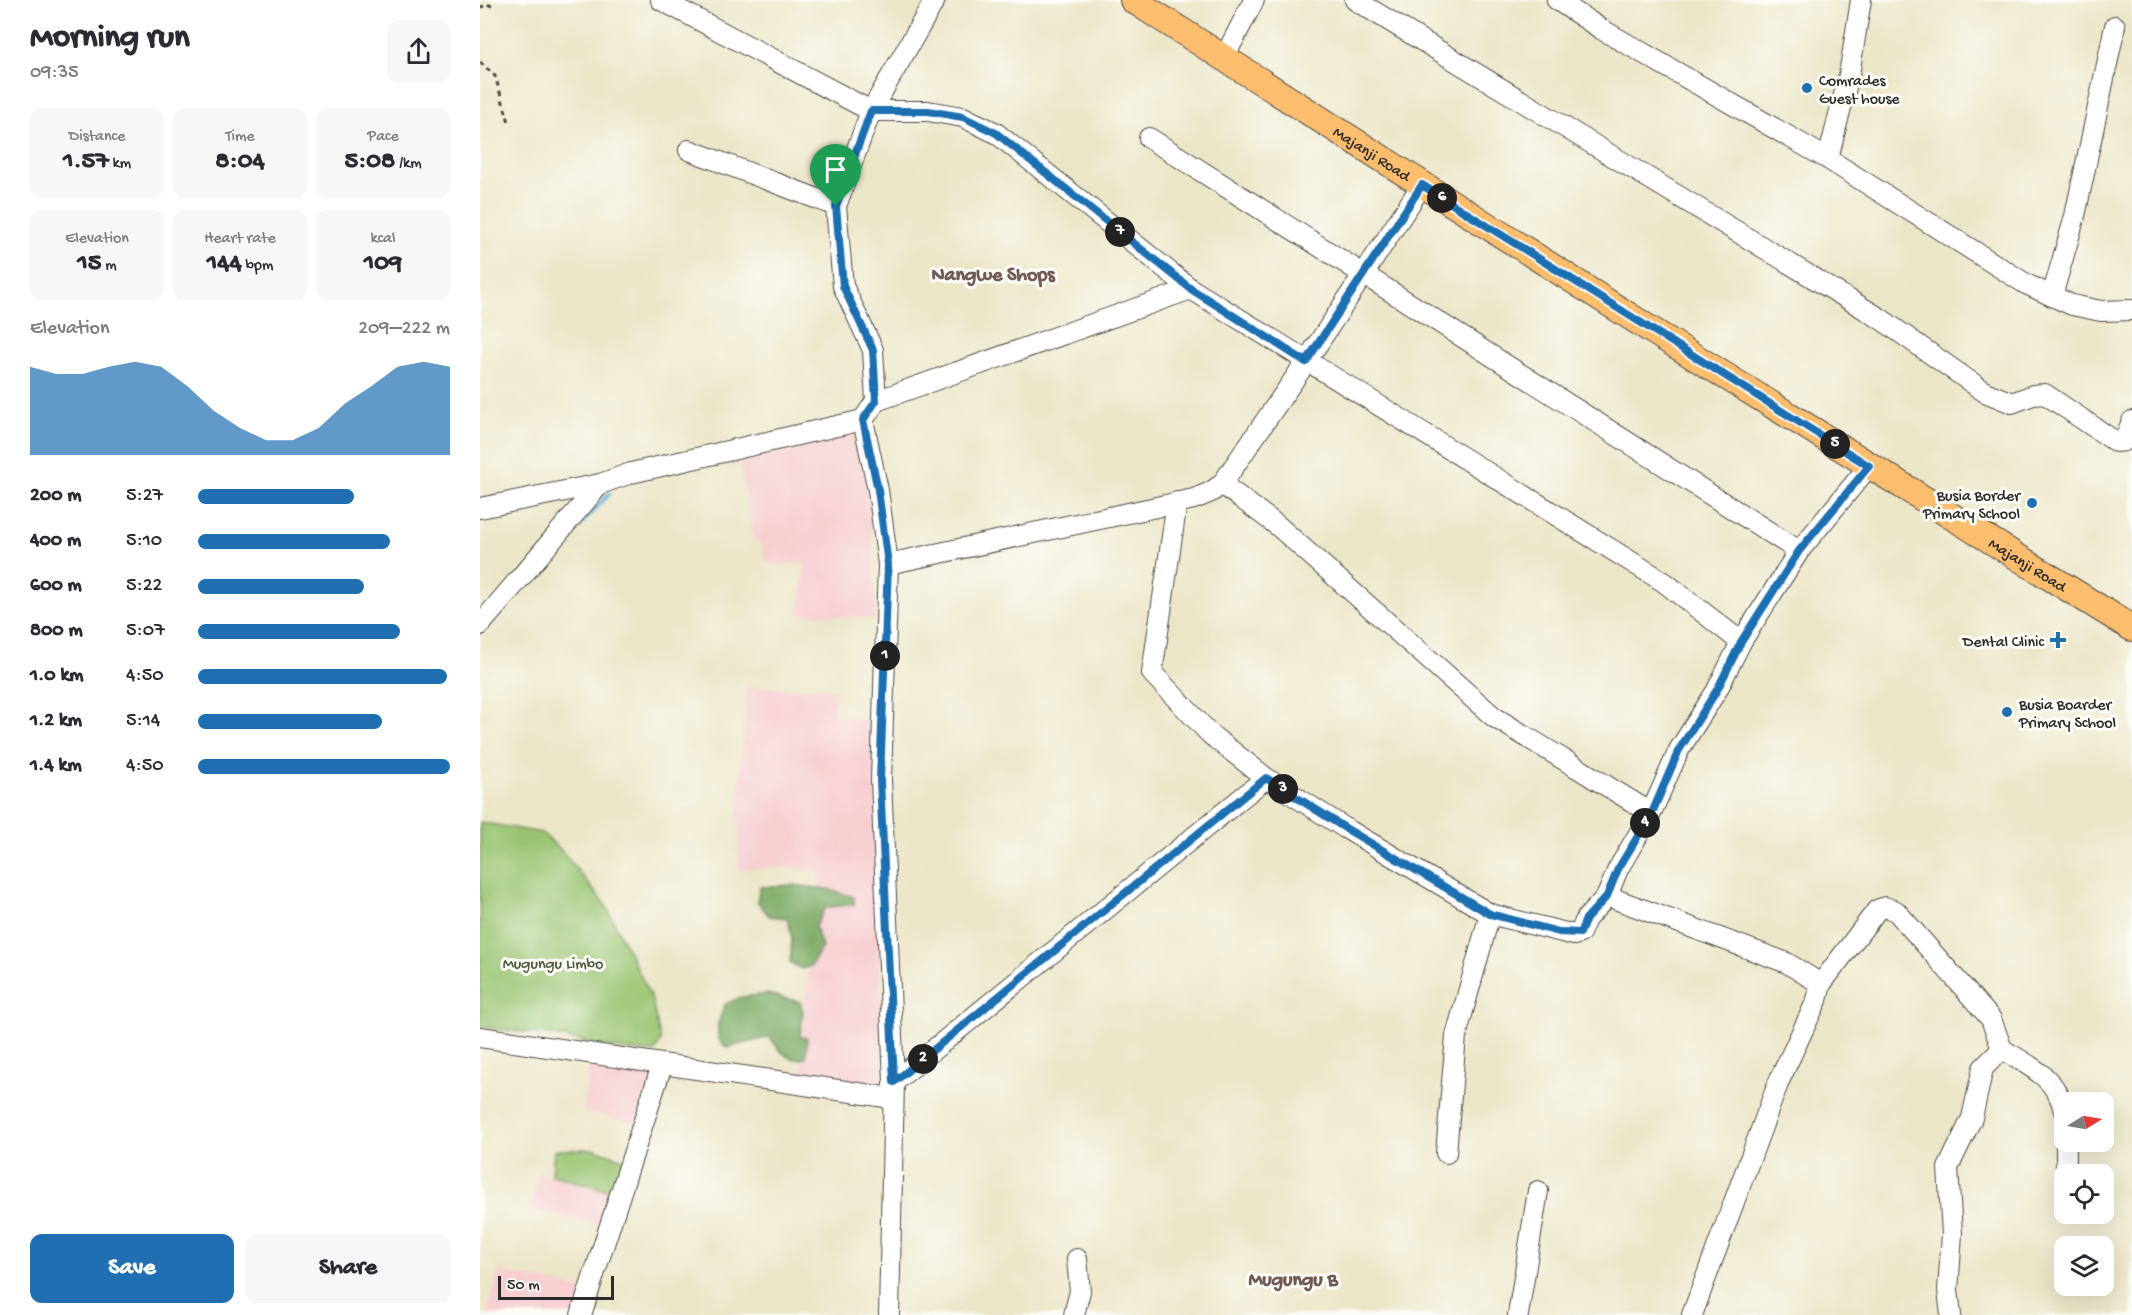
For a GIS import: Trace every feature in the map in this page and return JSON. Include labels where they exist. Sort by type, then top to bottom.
[{"type":"main road","name":"Majanji Road","points":[[1133,0],[1869,466],[2132,628]]},
{"type":"street","points":[[661,0],[871,111],[928,111],[963,117],[996,133],[1191,289],[1664,582],[1741,642]]},
{"type":"street","points":[[876,401],[873,350],[843,286],[836,206],[871,111],[935,0]]},
{"type":"street","points":[[1224,58],[1254,0]]},
{"type":"street","points":[[1355,0],[1881,319],[1985,392],[2012,403],[2033,395],[2045,394],[2116,442],[2124,441],[2132,421]]},
{"type":"street","points":[[1557,0],[1601,29],[1828,159],[2003,270],[2072,305],[2101,311],[2132,310]]},
{"type":"street","points":[[1828,159],[1849,75],[1861,0]]},
{"type":"street","points":[[2052,296],[2075,216],[2115,26]]},
{"type":"street","points":[[1149,138],[1799,551]]},
{"type":"street","points":[[689,150],[836,206]]},
{"type":"street","points":[[888,564],[1177,502],[1211,492],[1222,484],[1306,362],[1422,185]]},
{"type":"street","points":[[480,508],[600,484],[631,474],[863,420],[876,401],[1191,289]]},
{"type":"street","points":[[863,420],[878,490],[888,564],[880,780],[893,1090],[889,1315]]},
{"type":"street","points":[[1177,502],[1152,673],[1211,735],[1266,778],[1345,828],[1490,914],[1574,935],[1580,933],[1586,919],[1607,896],[1618,869],[1652,813],[1679,750],[1717,690],[1741,642],[1799,551],[1869,466]]},
{"type":"street","points":[[480,625],[600,484]]},
{"type":"street","points":[[1222,484],[1278,526],[1494,717],[1652,813]]},
{"type":"street","points":[[480,1037],[662,1065],[893,1090],[1266,778]]},
{"type":"street","points":[[1607,896],[1787,963],[1821,984]]},
{"type":"street","points":[[1692,1315],[1779,1081],[1817,1000],[1821,984],[1877,910],[1885,907],[1896,911],[1991,1019],[2002,1049],[2051,1080],[2058,1092]]},
{"type":"street","points":[[1446,1153],[1456,1036],[1490,914]]},
{"type":"street","points":[[1951,1315],[1948,1290],[1952,1234],[1948,1168],[1972,1118],[1983,1068],[2002,1049]]},
{"type":"street","points":[[582,1315],[662,1065]]},
{"type":"street","points":[[1518,1315],[1538,1191]]},
{"type":"street","points":[[1074,1315],[1080,1291],[1077,1259]]},
{"type":"path","points":[[480,8],[487,4],[494,7]]},
{"type":"path","points":[[480,62],[495,76],[509,122]]},
{"type":"shaded area","points":[[855,429],[871,507],[876,619],[800,614],[805,563],[777,565],[765,561],[762,545],[755,541],[739,460]]},
{"type":"shaded area","points":[[746,686],[803,690],[818,687],[836,691],[833,716],[874,721],[884,1076],[873,1084],[801,1077],[805,1000],[820,873],[791,867],[739,870],[738,813]]},
{"type":"shaded area","points":[[589,1066],[641,1069],[649,1072],[651,1080],[639,1124],[584,1111]]},
{"type":"shaded area","points":[[539,1173],[615,1192],[605,1226],[529,1209]]},
{"type":"shaded area","points":[[499,1271],[585,1289],[577,1315],[487,1313]]},
{"type":"green space","name":"Mugungu Limbo","points":[[480,822],[542,833],[563,852],[606,906],[651,997],[661,1041],[655,1052],[622,1050],[550,1035],[480,1027]]},
{"type":"green space","points":[[793,885],[827,889],[854,897],[854,904],[825,908],[815,927],[822,947],[811,966],[802,969],[790,963],[792,938],[787,918],[769,916],[757,901],[760,887]]},
{"type":"green space","points":[[767,994],[800,1002],[803,1011],[800,1037],[807,1038],[806,1058],[793,1059],[785,1055],[769,1037],[727,1048],[718,1039],[718,1024],[725,1004],[742,997]]},
{"type":"green space","points":[[595,1149],[626,1160],[615,1192],[552,1175],[554,1150]]},
{"type":"waterway","points":[[565,540],[609,494]]},
{"type":"place","name":"Comrades Guest house","points":[[1807,88]]},
{"type":"place","name":"Busia Border Primary School","points":[[2032,503]]},
{"type":"place","name":"Dental Clinic","points":[[2058,640]]},
{"type":"place","name":"Busia Boarder Primary School","points":[[2007,712]]},
{"type":"district","name":"Nangwe Shops","points":[[993,273]]},
{"type":"district","name":"Mugungu B","points":[[1293,1278]]},
{"type":"route","points":[[871,111],[928,111],[963,117],[996,133],[1191,289],[1306,362],[1422,185],[1869,466],[1799,551],[1741,642],[1717,690],[1679,750],[1652,813],[1618,869],[1607,896],[1586,919],[1580,933],[1574,935],[1559,932],[1490,914],[1266,778],[894,1082],[880,780],[888,564],[878,490],[863,420],[876,401],[873,350],[843,286],[836,206],[838,195],[871,111]]}]
